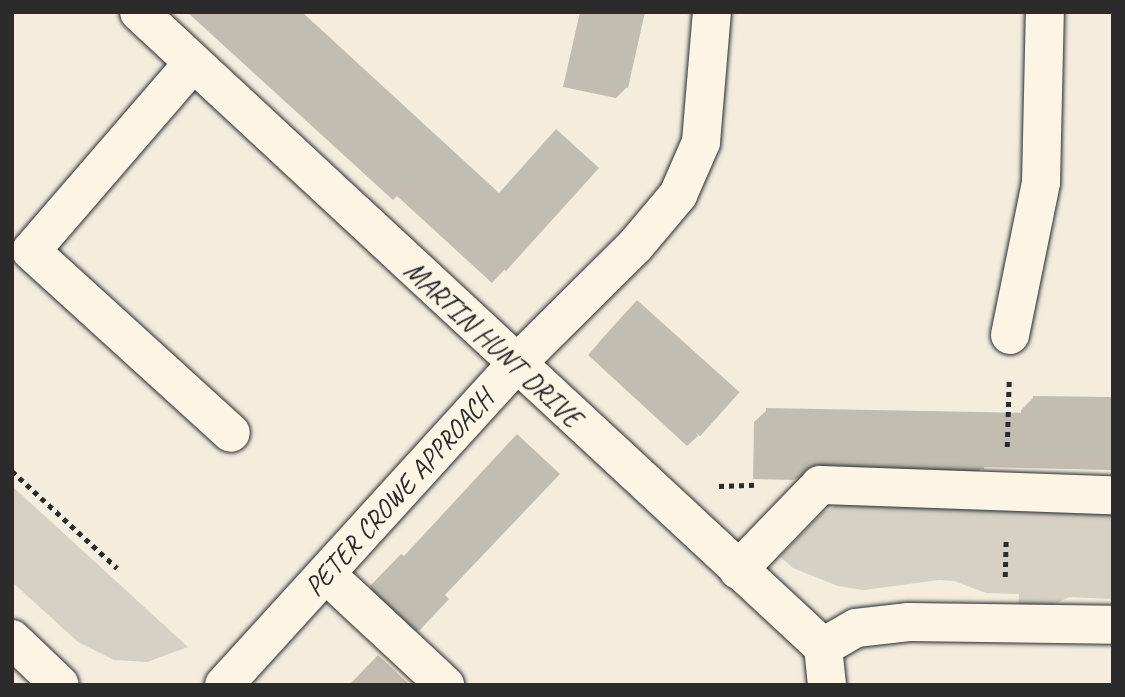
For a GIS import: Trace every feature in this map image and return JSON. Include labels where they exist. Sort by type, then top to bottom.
[{"type":"street","name":"MARTIN HUNT DRIVE","points":[[139,12],[515,365],[823,647]]},
{"type":"street","name":"PETER CROWE APPROACH","points":[[224,685],[515,365],[635,246],[678,195],[701,142],[712,12]]},
{"type":"street","points":[[1010,335],[1041,182],[1045,12]]},
{"type":"street","points":[[193,63],[22,260],[231,433]]},
{"type":"street","points":[[738,570],[820,485],[1113,495]]},
{"type":"street","points":[[326,574],[445,685]]},
{"type":"street","points":[[827,685],[823,647],[856,628],[909,622],[1113,625]]},
{"type":"street","points":[[12,639],[60,685]]},
{"type":"path","points":[[12,471],[117,568]]},
{"type":"path","points":[[648,487],[820,485]]},
{"type":"shaded area","points":[[12,486],[188,647],[147,662],[114,660],[78,642],[12,582]]},
{"type":"shaded area","points":[[856,502],[1113,507],[1113,599],[1069,597],[1034,614],[1018,614],[1019,594],[986,593],[954,581],[939,580],[864,590],[838,586],[793,568],[780,557],[821,514],[837,505]]},
{"type":"building","points":[[215,12],[302,12],[499,193],[556,129],[599,168],[506,271],[411,184],[407,188]]},
{"type":"building","points":[[587,12],[645,12],[628,88],[573,76]]},
{"type":"building","points":[[637,300],[740,392],[700,436],[598,344]]},
{"type":"building","points":[[1033,396],[1113,397],[1113,458],[985,455],[984,469],[821,463],[807,468],[765,467],[766,408],[1033,413]]},
{"type":"building","points":[[517,434],[560,474],[445,595],[449,599],[419,631],[370,586],[401,554],[404,556]]}]
